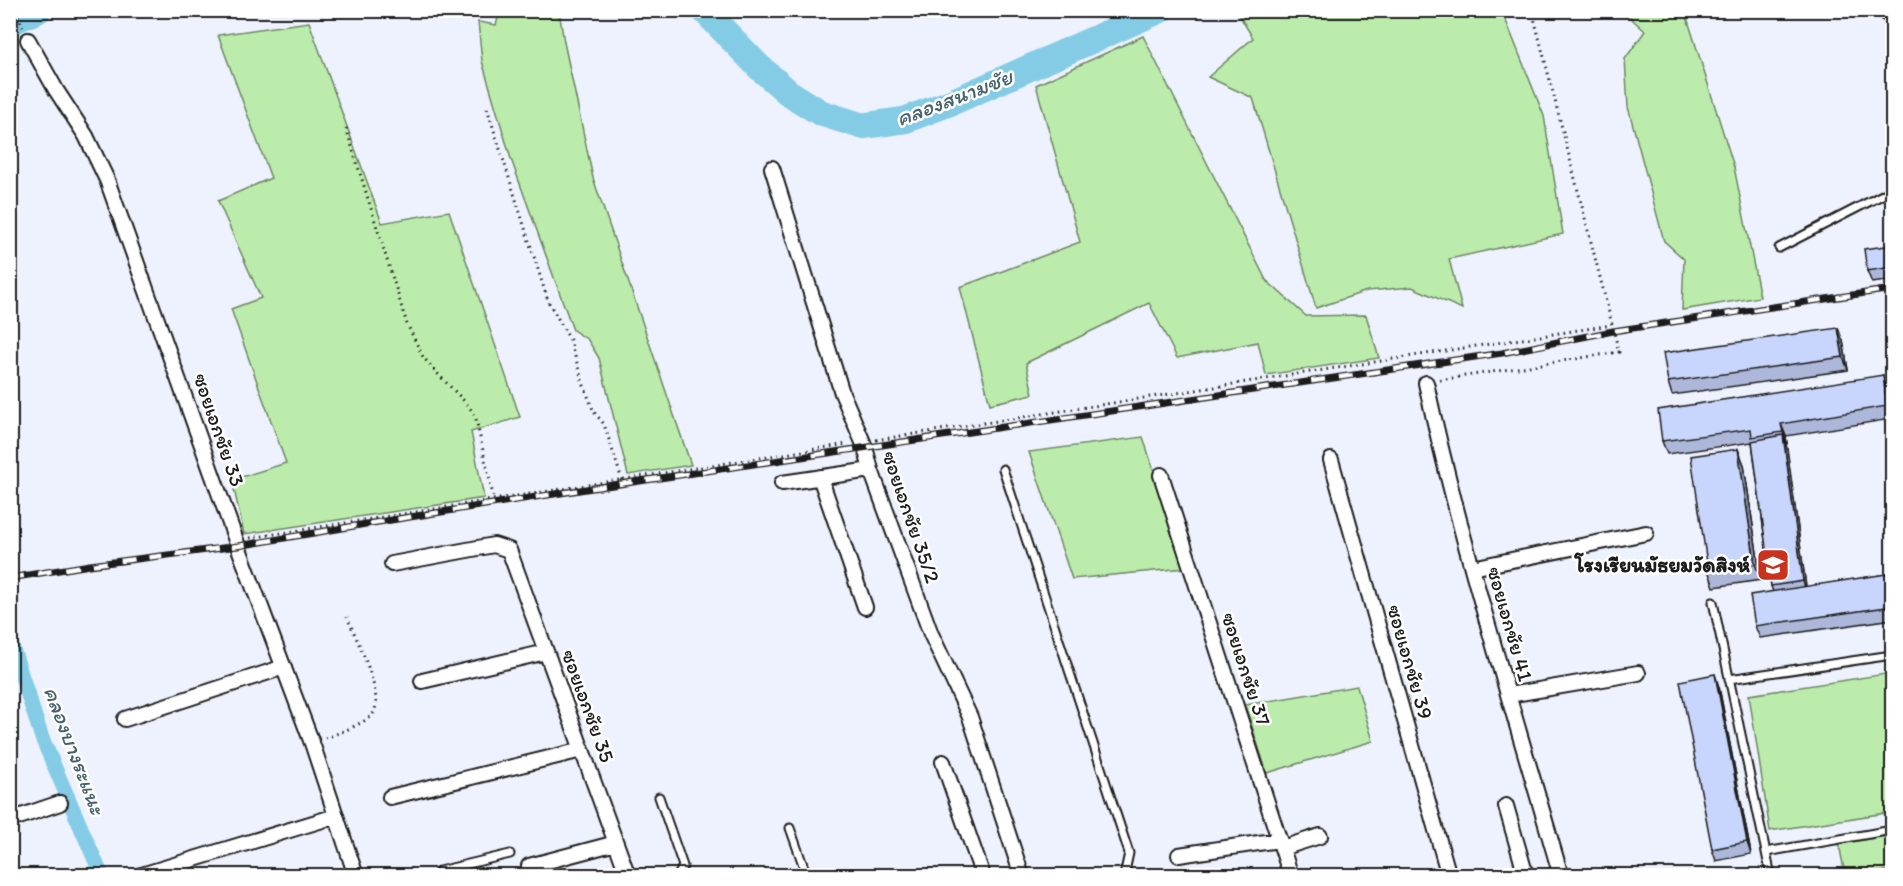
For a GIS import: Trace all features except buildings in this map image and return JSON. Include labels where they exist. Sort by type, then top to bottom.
[{"type":"street","name":"ซอยเอกชัย 33","points":[[28,40],[44,70],[86,136],[107,180],[312,743],[356,876]]},
{"type":"street","name":"ซอยเอกชัย 35/2","points":[[772,168],[842,393],[931,634],[970,717],[1022,876]]},
{"type":"street","name":"ซอยเอกชัย 41","points":[[1426,383],[1442,455],[1472,568],[1560,876]]},
{"type":"street","name":"ซอยเอกชัย 39","points":[[1331,460],[1449,876]]},
{"type":"street","points":[[782,483],[870,470]]},
{"type":"street","name":"ซอยเอกชัย 37","points":[[1161,475],[1291,876]]},
{"type":"street","points":[[820,477],[865,607]]},
{"type":"street","points":[[1472,568],[1646,533]]},
{"type":"street","name":"ซอยเอกชัย 35","points":[[392,564],[494,545],[509,550],[628,876]]},
{"type":"street","points":[[422,681],[546,652]]},
{"type":"street","points":[[125,719],[284,667]]},
{"type":"street","points":[[1509,695],[1638,673]]},
{"type":"street","points":[[390,797],[582,750]]},
{"type":"street","points":[[943,762],[983,876]]},
{"type":"street","points":[[10,820],[60,803]]},
{"type":"street","points":[[1506,806],[1526,876]]},
{"type":"street","points":[[138,876],[336,816]]},
{"type":"street","points":[[1179,855],[1280,844],[1320,836]]},
{"type":"street","points":[[529,866],[616,843]]},
{"type":"lane","points":[[1779,248],[1893,190]]},
{"type":"lane","points":[[1003,469],[1129,853],[1124,876]]},
{"type":"lane","points":[[1713,602],[1771,876]]},
{"type":"lane","points":[[1729,679],[1893,655]]},
{"type":"lane","points":[[659,797],[683,866],[678,876]]},
{"type":"lane","points":[[790,828],[807,876]]},
{"type":"lane","points":[[1766,852],[1893,830]]},
{"type":"lane","points":[[436,876],[439,871],[510,854]]},
{"type":"path","points":[[15,10],[28,40]]},
{"type":"path","points":[[1426,383],[1618,352],[1532,10]]},
{"type":"path","points":[[487,108],[548,301],[570,340],[594,412],[604,424],[622,480]]},
{"type":"path","points":[[346,128],[407,324],[423,357],[469,406],[476,419],[494,500]]},
{"type":"path","points":[[237,540],[1611,325]]},
{"type":"path","points":[[312,743],[359,723],[371,716],[376,708],[376,690],[347,617]]},
{"type":"green space","points":[[1236,10],[1502,11],[1544,116],[1563,234],[1449,259],[1462,309],[1412,287],[1367,291],[1316,308],[1253,98],[1208,77],[1253,38]]},
{"type":"green space","points":[[500,11],[559,11],[593,178],[691,465],[628,475],[599,358],[588,340],[573,330],[511,159],[482,61],[478,22],[496,25]]},
{"type":"green space","points":[[1623,11],[1685,11],[1734,167],[1760,297],[1682,310],[1684,259],[1664,241],[1628,107],[1625,59],[1645,31]]},
{"type":"green space","points":[[309,22],[382,223],[449,211],[520,417],[471,432],[484,498],[244,534],[232,480],[286,463],[231,309],[261,298],[218,201],[271,178],[218,35]]},
{"type":"green space","points":[[1143,36],[1266,280],[1306,316],[1366,315],[1379,358],[1266,375],[1258,342],[1177,358],[1149,303],[1026,363],[1033,394],[990,404],[960,287],[1080,242],[1036,85]]},
{"type":"green space","points":[[1143,437],[1185,568],[1072,579],[1029,452]]},
{"type":"green space","points":[[1892,673],[1892,812],[1770,831],[1749,695]]},
{"type":"green space","points":[[1357,686],[1373,741],[1267,773],[1245,705]]},
{"type":"green space","points":[[1892,835],[1892,870],[1864,875],[1845,875],[1839,844]]},
{"type":"waterway","name":"คลองสนามชัย","points":[[10,22],[38,10]]},
{"type":"waterway","name":"คลองสนามชัย","points":[[704,10],[759,67],[789,93],[821,113],[862,126],[905,120],[952,102],[1160,10]]},
{"type":"waterway","name":"คลองบางระแนะ","points":[[10,640],[42,738],[102,876]]},
{"type":"railway","points":[[10,578],[238,546],[586,489],[1502,353],[1613,331],[1892,289]]},
{"type":"place","name":"โรงเรียนมัธยมวัดสิงห์","points":[[1773,565]]}]
